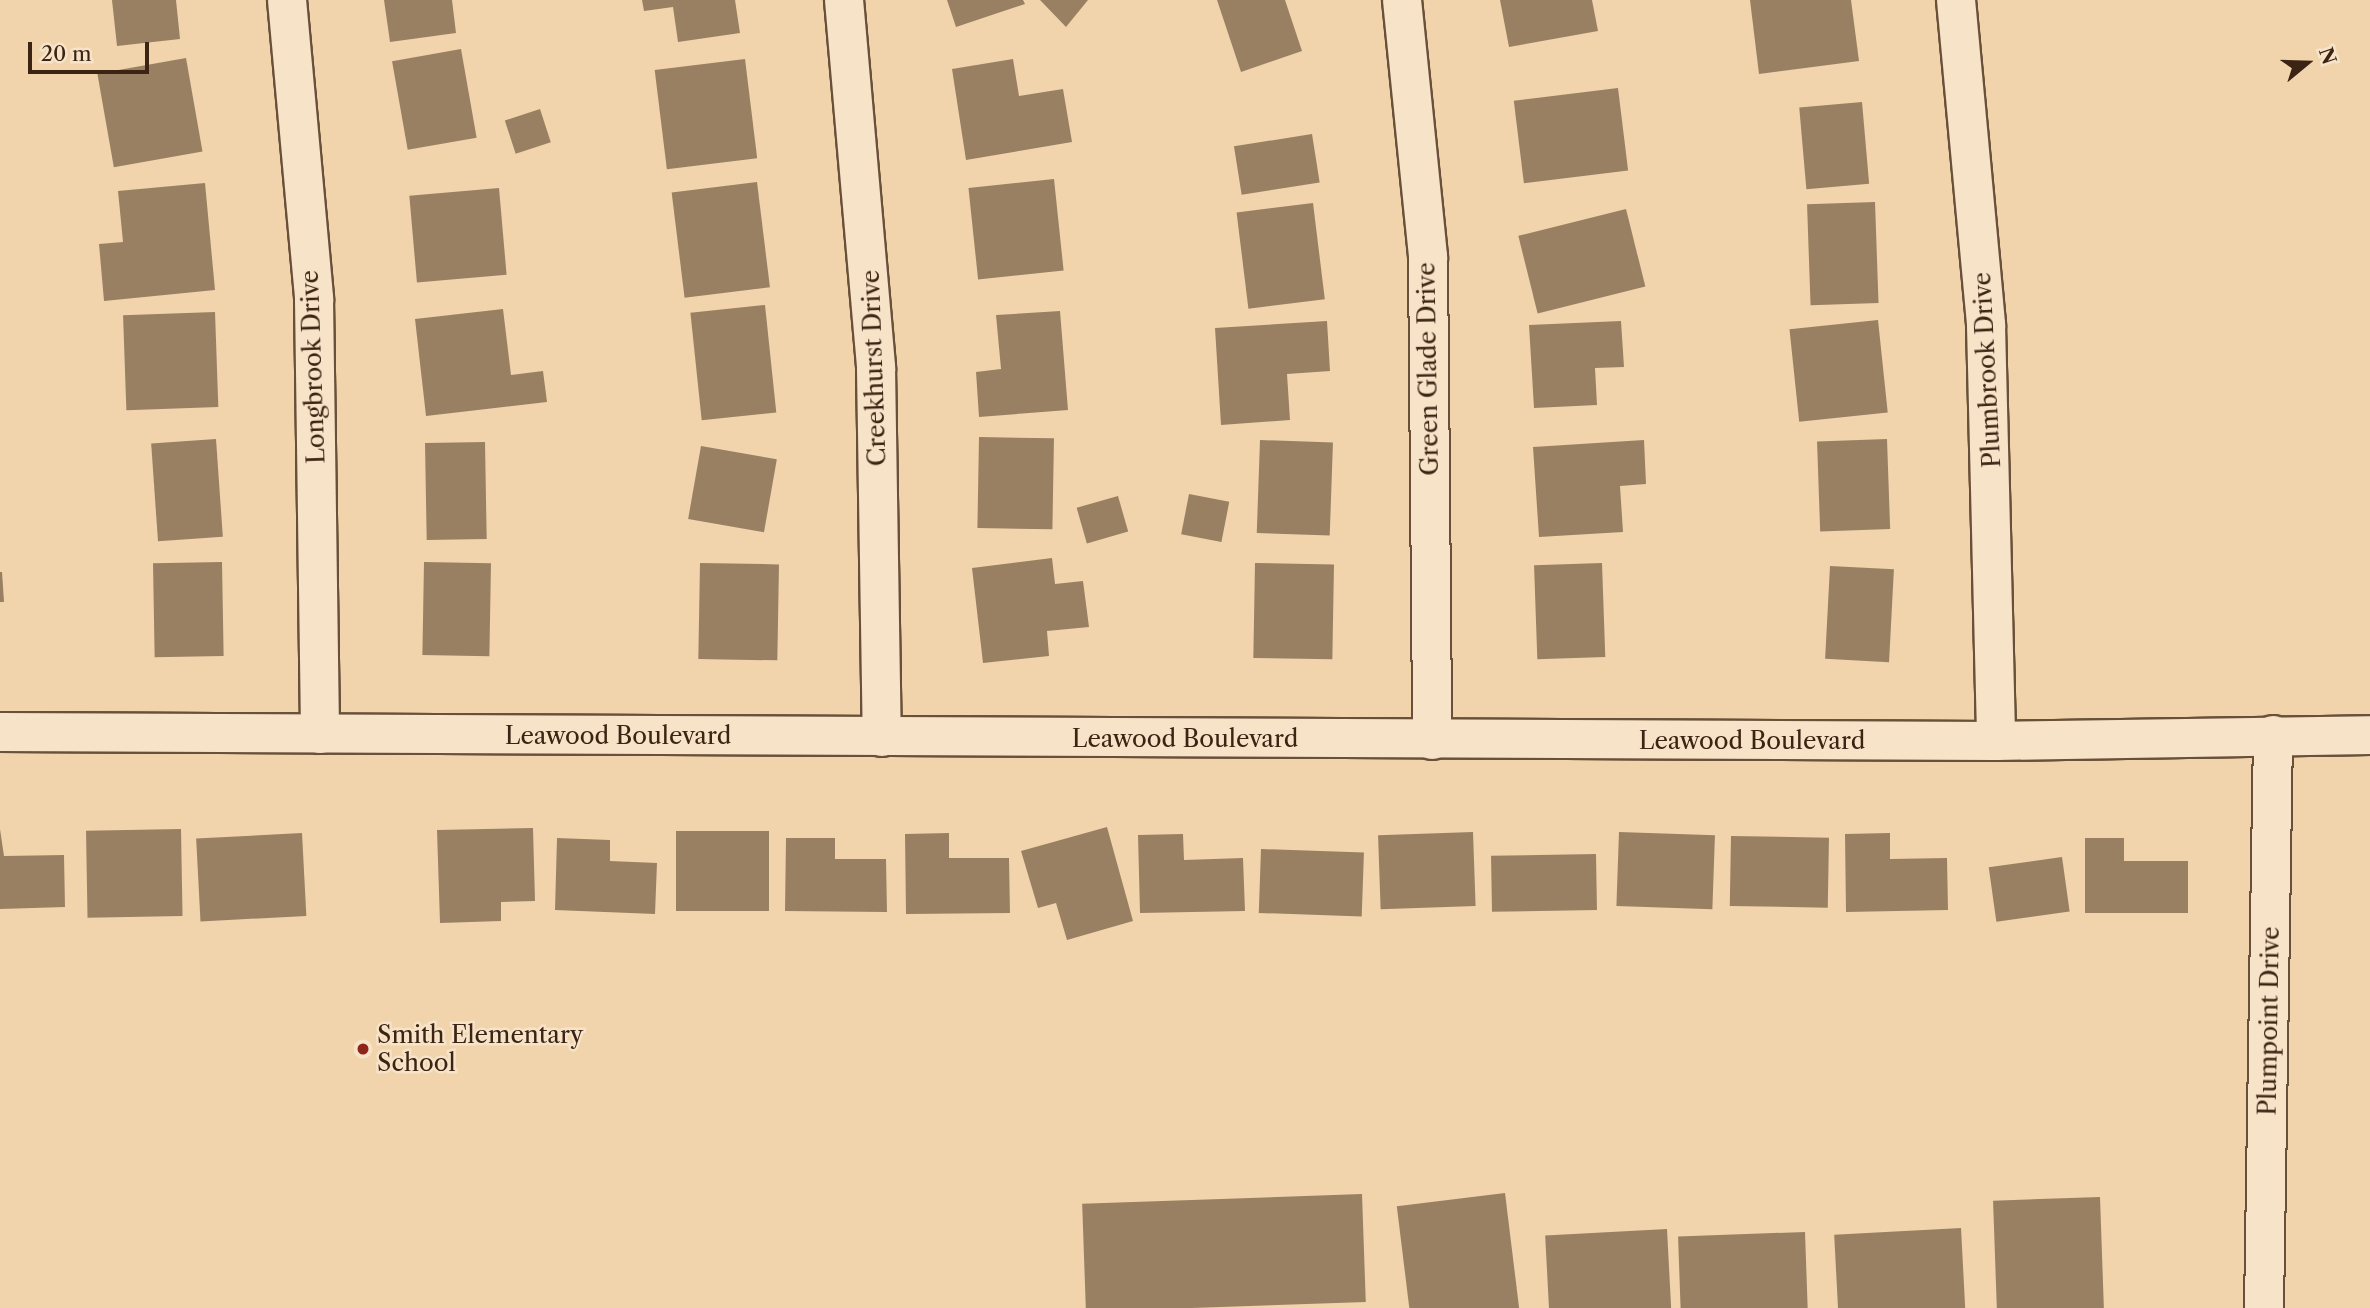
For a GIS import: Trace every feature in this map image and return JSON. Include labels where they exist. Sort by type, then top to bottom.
[{"type":"street","name":"Longbrook Drive","points":[[287,0],[314,299],[320,734]]},
{"type":"street","name":"Creekhurst Drive","points":[[844,0],[876,369],[882,737]]},
{"type":"street","name":"Green Glade Drive","points":[[1402,0],[1427,257],[1432,740]]},
{"type":"street","name":"Plumbrook Drive","points":[[1956,0],[1986,325],[1996,741]]},
{"type":"street","name":"Leawood Boulevard","points":[[0,732],[1996,741],[2370,735]]},
{"type":"street","name":"Plumpoint Drive","points":[[2264,1308],[2273,735]]},
{"type":"building","points":[[112,0],[176,0],[180,39],[117,46]]},
{"type":"building","points":[[384,0],[452,0],[456,33],[390,42]]},
{"type":"building","points":[[642,0],[735,0],[740,33],[678,42],[673,7],[644,11]]},
{"type":"building","points":[[947,0],[1023,0],[1025,4],[956,27]]},
{"type":"building","points":[[1040,0],[1088,0],[1066,27]]},
{"type":"building","points":[[1217,0],[1285,0],[1302,51],[1241,72]]},
{"type":"building","points":[[1500,0],[1592,0],[1598,31],[1509,47]]},
{"type":"building","points":[[1750,0],[1851,0],[1859,61],[1759,74]]},
{"type":"building","points":[[461,49],[477,138],[408,150],[392,61]]},
{"type":"building","points":[[186,58],[202,152],[114,167],[97,74]]},
{"type":"building","points":[[745,59],[757,158],[667,169],[655,70]]},
{"type":"building","points":[[1013,59],[1019,96],[1063,89],[1072,142],[966,160],[952,69]]},
{"type":"building","points":[[1618,88],[1628,170],[1524,183],[1514,101]]},
{"type":"building","points":[[1862,102],[1869,184],[1806,189],[1799,107]]},
{"type":"building","points":[[540,109],[551,142],[516,154],[505,120]]},
{"type":"building","points":[[1312,134],[1320,182],[1242,195],[1234,146]]},
{"type":"building","points":[[1054,179],[1064,270],[978,279],[968,188]]},
{"type":"building","points":[[757,182],[770,287],[685,298],[672,192]]},
{"type":"building","points":[[205,183],[215,290],[104,301],[99,244],[123,242],[118,191]]},
{"type":"building","points":[[499,188],[507,275],[417,283],[409,196]]},
{"type":"building","points":[[1875,202],[1879,303],[1811,305],[1807,204]]},
{"type":"building","points":[[1313,203],[1325,299],[1248,309],[1237,212]]},
{"type":"building","points":[[1626,209],[1645,287],[1538,313],[1518,236]]},
{"type":"building","points":[[765,305],[776,412],[702,420],[690,313]]},
{"type":"building","points":[[503,309],[511,375],[543,371],[547,402],[426,416],[415,319]]},
{"type":"building","points":[[1060,311],[1068,410],[979,417],[976,372],[1001,369],[996,315]]},
{"type":"building","points":[[215,312],[218,407],[126,410],[123,315]]},
{"type":"building","points":[[1878,320],[1888,412],[1799,422],[1789,329]]},
{"type":"building","points":[[1327,321],[1330,371],[1287,374],[1290,420],[1221,425],[1215,328]]},
{"type":"building","points":[[1621,321],[1624,367],[1595,368],[1597,405],[1534,408],[1529,325]]},
{"type":"building","points":[[979,437],[1054,438],[1052,529],[977,528]]},
{"type":"building","points":[[216,439],[223,537],[158,541],[151,444]]},
{"type":"building","points":[[1887,439],[1890,529],[1820,531],[1817,441]]},
{"type":"building","points":[[1260,440],[1333,443],[1330,535],[1257,533]]},
{"type":"building","points":[[1644,440],[1646,484],[1620,486],[1623,532],[1539,537],[1533,447]]},
{"type":"building","points":[[485,442],[487,539],[427,540],[425,443]]},
{"type":"building","points":[[701,446],[777,459],[764,532],[688,519]]},
{"type":"building","points":[[1189,494],[1229,502],[1221,542],[1181,534]]},
{"type":"building","points":[[1118,496],[1128,532],[1087,543],[1077,508]]},
{"type":"building","points":[[1052,558],[1055,584],[1083,581],[1089,627],[1047,631],[1049,656],[983,663],[972,568]]},
{"type":"building","points":[[222,562],[224,656],[155,657],[153,563]]},
{"type":"building","points":[[424,562],[491,563],[489,656],[422,655]]},
{"type":"building","points":[[700,563],[779,564],[777,660],[698,659]]},
{"type":"building","points":[[1255,563],[1334,564],[1332,659],[1253,658]]},
{"type":"building","points":[[1602,563],[1605,657],[1537,659],[1534,565]]},
{"type":"building","points":[[1830,566],[1894,569],[1889,662],[1825,659]]},
{"type":"building","points":[[2,572],[4,602],[0,602]]},
{"type":"building","points":[[1107,827],[1133,921],[1067,940],[1056,903],[1038,908],[1021,851]]},
{"type":"building","points":[[533,828],[535,901],[501,902],[501,921],[440,923],[437,830]]},
{"type":"building","points":[[0,829],[4,856],[64,855],[65,907],[0,909]]},
{"type":"building","points":[[181,829],[183,916],[88,918],[86,831]]},
{"type":"building","points":[[676,831],[769,831],[769,911],[676,911]]},
{"type":"building","points":[[1473,832],[1476,906],[1381,909],[1378,835]]},
{"type":"building","points":[[1619,832],[1715,835],[1712,909],[1616,906]]},
{"type":"building","points":[[302,833],[306,916],[200,921],[196,839]]},
{"type":"building","points":[[949,833],[949,858],[1009,858],[1010,913],[906,914],[905,834]]},
{"type":"building","points":[[1890,833],[1890,859],[1947,858],[1948,910],[1846,912],[1845,834]]},
{"type":"building","points":[[1183,834],[1184,860],[1243,858],[1245,911],[1140,913],[1138,835]]},
{"type":"building","points":[[1731,836],[1829,838],[1828,908],[1730,906]]},
{"type":"building","points":[[557,838],[610,840],[610,861],[657,863],[655,914],[555,910]]},
{"type":"building","points":[[786,838],[835,838],[835,859],[886,859],[887,912],[785,911]]},
{"type":"building","points":[[2085,838],[2124,838],[2124,861],[2188,861],[2188,913],[2085,913]]},
{"type":"building","points":[[1261,849],[1364,853],[1362,917],[1259,913]]},
{"type":"building","points":[[1596,854],[1597,910],[1492,912],[1491,856]]},
{"type":"building","points":[[2062,857],[2070,911],[1996,922],[1989,867]]},
{"type":"building","points":[[1505,1193],[1519,1308],[1409,1308],[1397,1206]]},
{"type":"building","points":[[1362,1194],[1366,1302],[1192,1308],[1086,1308],[1082,1204]]},
{"type":"building","points":[[2100,1197],[2104,1308],[1997,1308],[1993,1201]]},
{"type":"building","points":[[1961,1228],[1965,1308],[1838,1308],[1834,1235]]},
{"type":"building","points":[[1667,1229],[1671,1308],[1549,1308],[1545,1235]]},
{"type":"building","points":[[1805,1232],[1808,1308],[1681,1308],[1678,1236]]},
{"type":"place","name":"Smith Elementary School","points":[[363,1049]]}]
